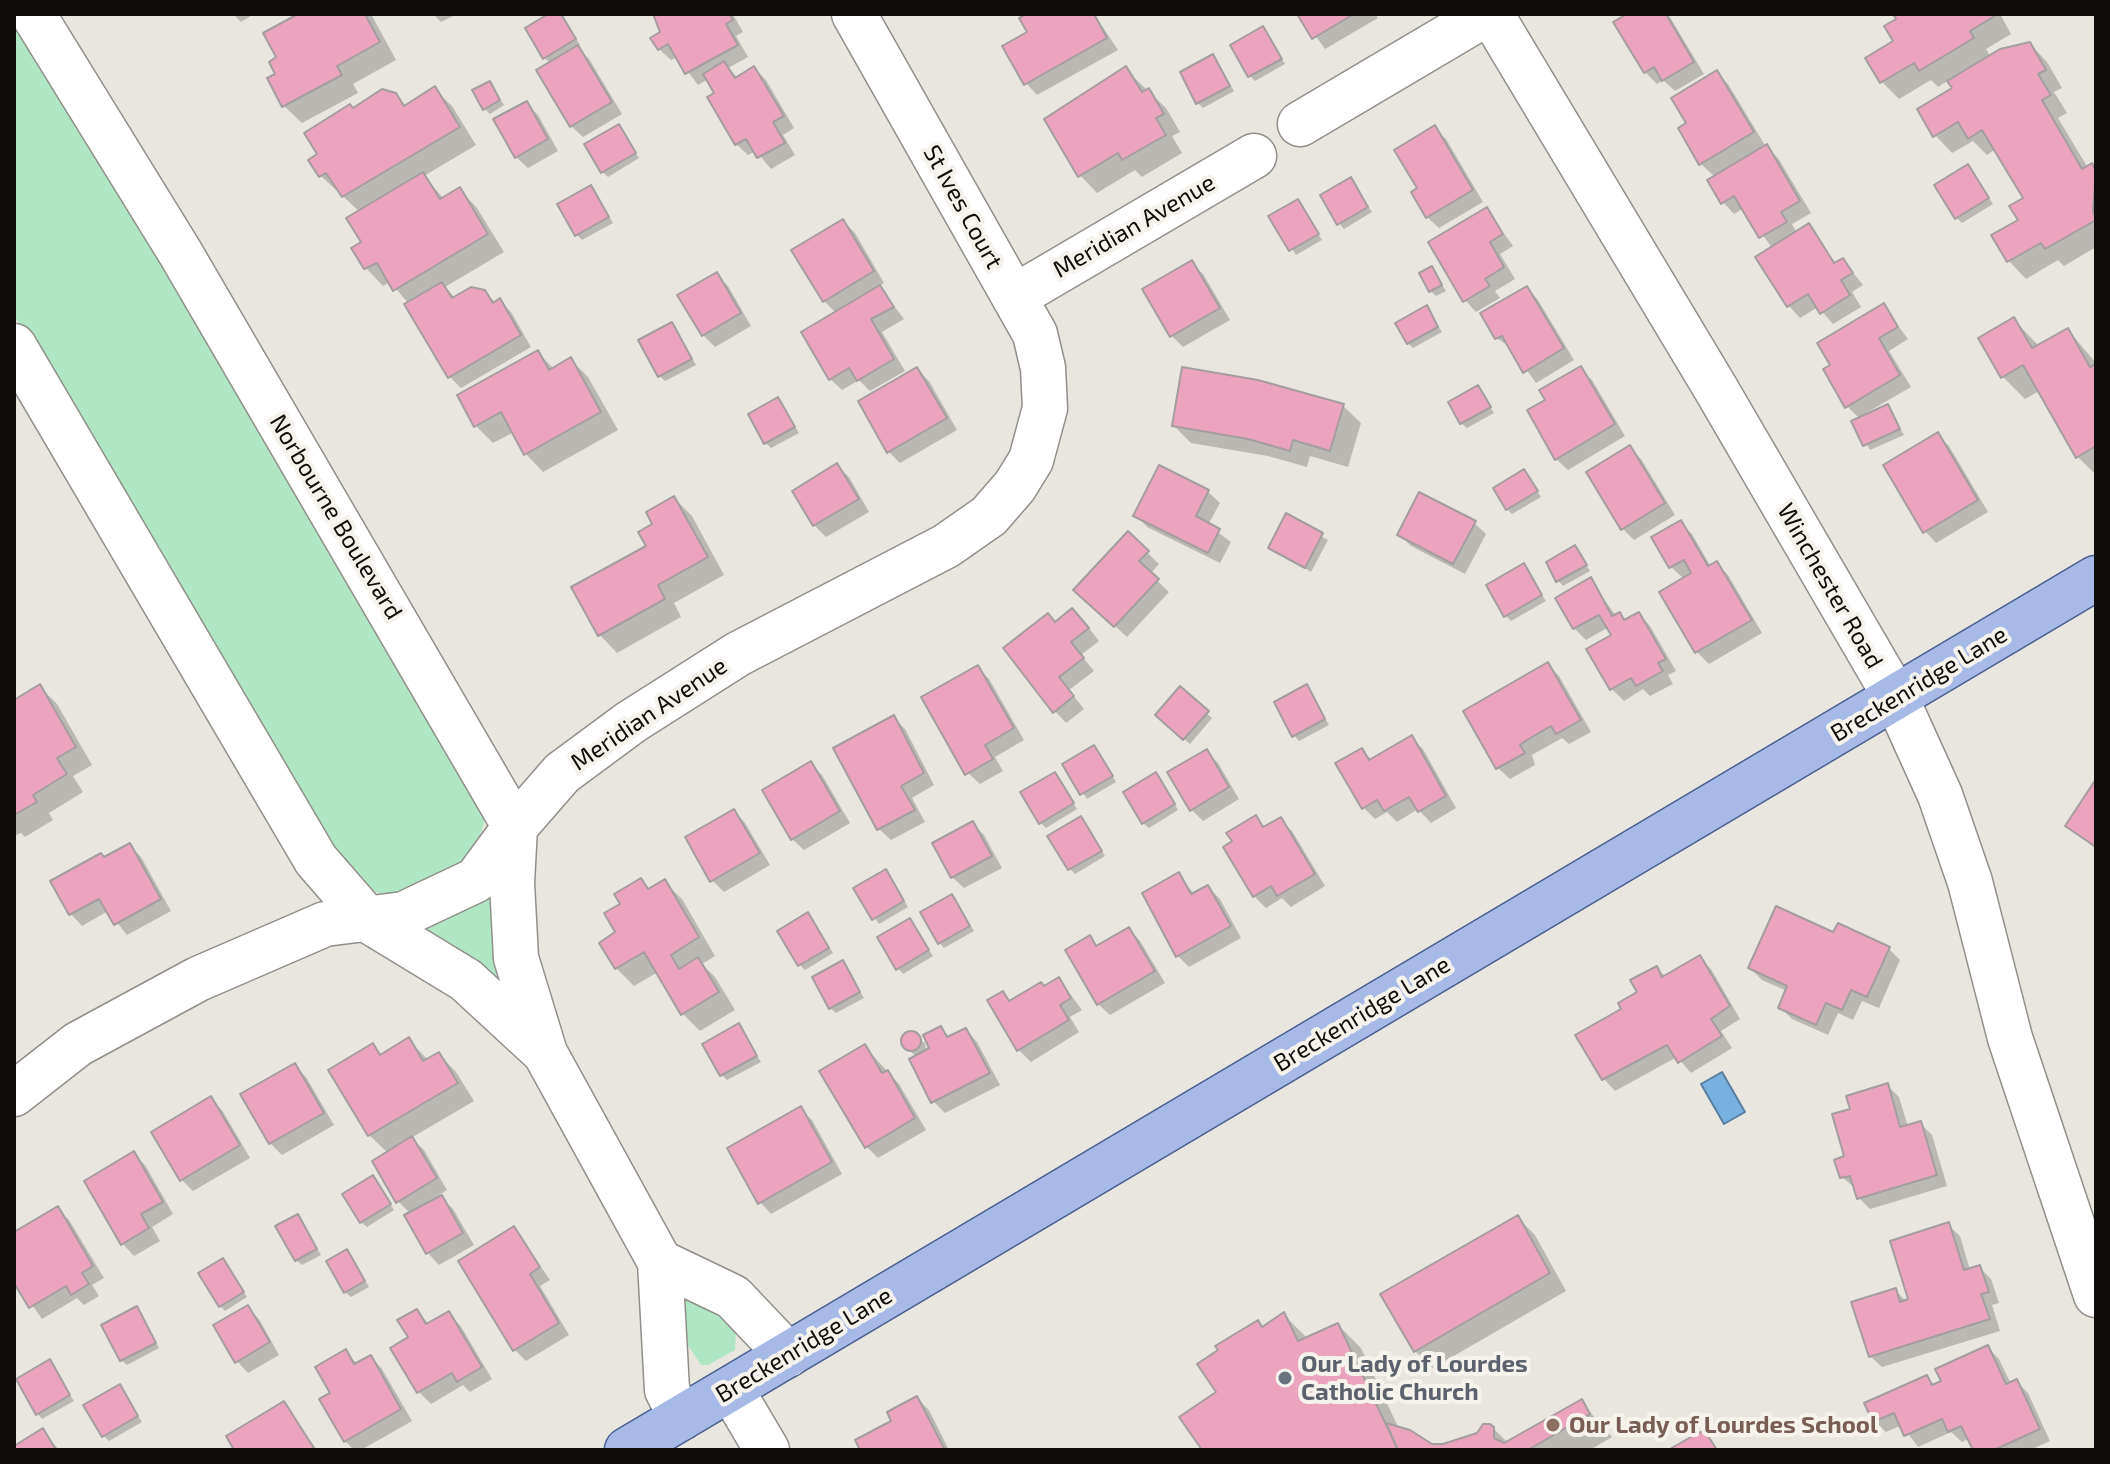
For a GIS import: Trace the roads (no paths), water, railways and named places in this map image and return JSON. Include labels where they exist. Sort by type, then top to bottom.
[{"type":"main road","name":"Breckenridge Lane","points":[[627,1450],[2096,578]]},
{"type":"street","name":"Norbourne Boulevard","points":[[33,14],[197,281],[515,827]]},
{"type":"street","name":"St Ives Court","points":[[854,14],[1035,334],[1043,368],[1045,408]]},
{"type":"street","points":[[1300,124],[1488,14]]},
{"type":"street","name":"Winchester Road","points":[[1488,14],[1716,389],[1896,698],[1940,795],[1970,882],[2010,1038],[2093,1280]]},
{"type":"street","name":"Meridian Avenue","points":[[1014,297],[1254,156]]},
{"type":"street","points":[[14,346],[316,860],[369,921],[466,980],[545,1053]]},
{"type":"street","name":"Meridian Avenue","points":[[14,1094],[78,1044],[198,979],[325,924],[369,921],[427,907],[476,880],[515,827],[562,773],[631,722],[738,654],[946,546],[989,516],[1015,486],[1031,460],[1045,408]]},
{"type":"street","points":[[515,827],[512,883],[516,958],[545,1053],[660,1262],[667,1390],[681,1418]]},
{"type":"street","points":[[660,1262],[733,1297],[788,1355]]},
{"type":"street","points":[[731,1389],[767,1450]]},
{"type":"water","points":[[1722,1072],[1745,1112],[1724,1124],[1701,1084]]},
{"type":"place","name":"Our Lady of Lourdes Catholic Church","points":[[1285,1378]]},
{"type":"place","name":"Our Lady of Lourdes School","points":[[1553,1425]]}]
